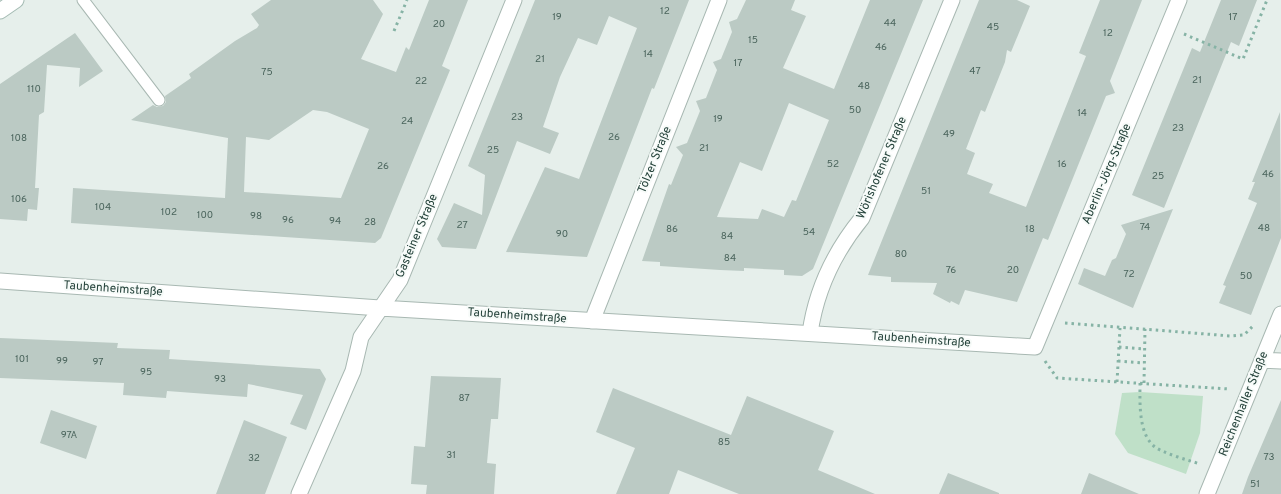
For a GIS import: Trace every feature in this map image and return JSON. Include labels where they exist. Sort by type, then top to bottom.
[{"type":"street","points":[[0,11],[16,0]]},
{"type":"street","name":"Gasteiner Straße","points":[[299,494],[353,371],[361,337],[400,280],[514,0]]},
{"type":"street","name":"Tölzer Straße","points":[[592,321],[612,265],[719,0]]},
{"type":"street","name":"Wörishofener Straße","points":[[810,333],[814,307],[843,241],[862,218],[952,0]]},
{"type":"street","name":"Aberlin-Jörg-Straße","points":[[1034,348],[1179,0]]},
{"type":"street","name":"Taubenheimstraße","points":[[0,281],[380,308],[1034,348]]},
{"type":"street","name":"Reichenhaller Straße","points":[[1207,494],[1280,317]]},
{"type":"street","points":[[1262,360],[1281,361]]},
{"type":"lane","points":[[82,0],[159,100]]},
{"type":"path","points":[[394,31],[407,0]]},
{"type":"path","points":[[1168,27],[1242,59],[1266,0]]},
{"type":"path","points":[[1063,323],[1231,336],[1244,335],[1260,320],[1280,317]]},
{"type":"path","points":[[1117,382],[1120,328]]},
{"type":"path","points":[[1145,329],[1142,424],[1155,447],[1217,471]]},
{"type":"path","points":[[1119,347],[1144,349]]},
{"type":"path","points":[[1034,348],[1057,378],[1221,387],[1249,391]]},
{"type":"path","points":[[1118,361],[1144,363]]},
{"type":"green space","points":[[1140,392],[1203,396],[1200,433],[1186,474],[1128,453],[1115,434],[1122,393]]},
{"type":"building","points":[[271,0],[373,0],[383,14],[361,59],[396,72],[406,47],[409,50],[429,0],[468,0],[442,66],[450,70],[381,238],[375,243],[71,223],[73,188],[225,198],[228,138],[131,120],[153,105],[157,107],[163,106],[166,102],[165,96],[191,78],[189,74],[235,41],[257,28],[259,25],[251,14]],"holes":[[[313,110],[327,112],[369,129],[341,198],[244,192],[246,137],[269,140]]]},
{"type":"building","points":[[535,0],[689,0],[654,89],[652,88],[587,257],[506,252],[545,167],[579,179],[637,28],[609,16],[597,45],[578,38],[560,77],[543,127],[559,133],[550,154],[517,141],[476,249],[442,247],[437,239],[454,203],[482,215],[485,175],[468,166]]},
{"type":"building","points":[[746,0],[795,0],[791,10],[806,16],[783,68],[834,89],[870,0],[923,0],[813,269],[802,276],[784,275],[784,270],[744,268],[744,271],[720,270],[660,266],[660,262],[642,261],[669,184],[671,185],[683,155],[676,147],[687,143],[700,111],[696,101],[706,98],[717,70],[713,62],[721,59],[732,32],[729,22],[737,19]],"holes":[[[789,103],[829,120],[796,201],[792,200],[784,217],[762,209],[758,219],[717,217],[740,162],[762,171]]]},
{"type":"building","points":[[979,0],[1017,0],[1030,6],[1011,52],[1007,50],[1005,62],[985,112],[981,110],[966,149],[975,153],[967,174],[993,184],[989,193],[1026,207],[1086,56],[1079,53],[1100,0],[1142,0],[1110,81],[1115,93],[1106,96],[1048,240],[1043,238],[1017,302],[965,290],[959,305],[951,301],[950,303],[933,294],[937,283],[891,282],[891,277],[868,275]]},
{"type":"building","points":[[1221,0],[1257,0],[1239,46],[1231,42],[1164,208],[1132,195],[1192,48],[1200,52]]},
{"type":"building","points":[[75,33],[103,71],[79,87],[80,68],[47,65],[44,112],[39,115],[35,188],[39,188],[37,210],[28,209],[27,221],[0,219],[0,84]]},
{"type":"building","points":[[1280,112],[1281,238],[1251,315],[1219,303],[1226,286],[1223,285],[1257,203],[1248,199],[1255,182],[1252,182]]},
{"type":"building","points":[[1173,209],[1133,308],[1078,284],[1084,268],[1105,276],[1112,260],[1116,258],[1126,234],[1121,225]]},
{"type":"building","points":[[0,338],[118,343],[117,348],[170,350],[169,359],[320,369],[326,379],[306,430],[290,424],[303,395],[248,384],[247,397],[167,391],[166,398],[123,395],[124,383],[0,378]]},
{"type":"building","points":[[431,376],[501,378],[498,419],[491,419],[487,463],[496,464],[494,494],[426,494],[427,485],[411,484],[414,446],[425,447]]},
{"type":"building","points":[[613,388],[731,435],[747,396],[834,431],[818,470],[875,494],[739,494],[678,470],[669,494],[616,494],[635,448],[596,432]]},
{"type":"building","points":[[1281,400],[1281,494],[1242,494],[1248,477]]},
{"type":"building","points":[[51,410],[97,426],[86,459],[40,443]]},
{"type":"building","points":[[244,420],[287,437],[265,494],[216,494]]},
{"type":"building","points":[[948,473],[999,493],[999,494],[939,494]]},
{"type":"building","points":[[1089,473],[1139,494],[1081,494]]}]
